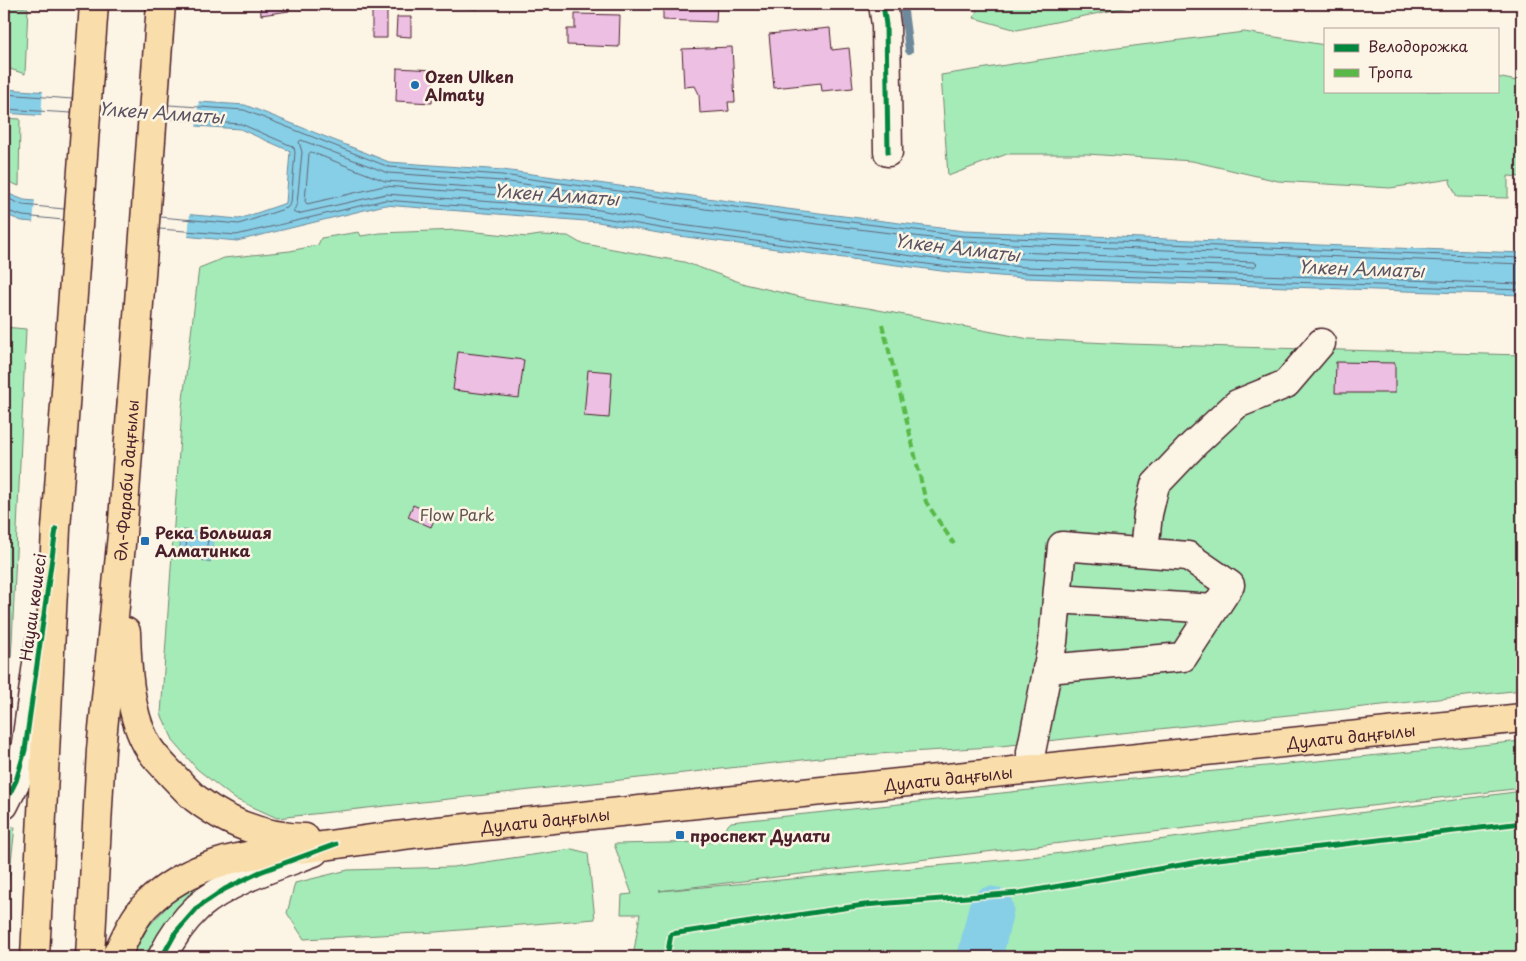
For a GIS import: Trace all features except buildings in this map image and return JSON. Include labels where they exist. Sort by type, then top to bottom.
[{"type":"main road","points":[[35,957],[56,529],[94,4]]},
{"type":"main road","name":"Әл-Фараби даңғылы","points":[[90,957],[101,750],[122,534],[161,4]]},
{"type":"main road","points":[[122,534],[127,663],[135,713],[145,741],[165,768],[195,798],[226,819],[261,832],[290,838],[374,838]]},
{"type":"main road","name":"Дулати даңғылы","points":[[374,838],[1522,718]]},
{"type":"main road","points":[[116,957],[127,933],[145,906],[169,886],[194,871],[217,862],[247,855],[374,838]]},
{"type":"street","points":[[883,4],[886,25],[888,152]]},
{"type":"street","points":[[1144,551],[1148,514],[1155,485],[1194,444],[1237,404],[1286,384],[1321,343]]},
{"type":"street","name":"Науаи көшесі","points":[[4,805],[16,781],[25,750],[56,529]]},
{"type":"street","points":[[1032,769],[1031,752],[1047,669],[1053,642],[1062,546],[1144,551],[1188,556],[1230,585],[1183,657],[1047,669]]},
{"type":"street","points":[[1057,599],[1214,609]]},
{"type":"street","points":[[162,957],[176,932],[198,907],[225,889],[260,872],[336,844]]},
{"type":"green space","points":[[979,4],[1143,4],[1017,30],[974,18]]},
{"type":"green space","points":[[4,6],[28,8],[25,74],[4,67]]},
{"type":"green space","points":[[1244,32],[1324,45],[1324,92],[1498,92],[1498,77],[1522,82],[1522,177],[1508,176],[1508,198],[1457,197],[1450,182],[1451,179],[1390,188],[1278,181],[1192,161],[1087,154],[1007,154],[948,176],[941,75],[1110,49]]},
{"type":"green space","points":[[4,118],[20,119],[19,186],[4,180]]},
{"type":"green space","name":"Flow Park","points":[[457,230],[527,237],[540,235],[568,236],[580,243],[684,262],[745,284],[809,299],[868,308],[1029,339],[1128,344],[1522,355],[1522,690],[991,747],[829,757],[277,818],[235,799],[197,769],[174,742],[161,714],[182,408],[199,268],[224,258],[290,251],[318,245],[321,238],[359,232],[361,236],[380,233]]},
{"type":"green space","points":[[4,327],[26,329],[7,719],[7,756],[4,765],[5,438]]},
{"type":"green space","points":[[1522,741],[1522,788],[659,891],[1024,858],[1522,791],[1522,957],[633,957],[640,914],[621,914],[622,895],[632,894],[614,844],[712,842],[731,822],[1123,780]]},
{"type":"green space","points":[[11,827],[15,827],[4,923],[4,835]]},
{"type":"green space","points":[[572,849],[588,853],[595,919],[436,932],[304,939],[287,913],[295,883],[348,870],[453,867]]},
{"type":"green space","points":[[242,868],[150,957],[129,957],[141,934],[187,886]]},
{"type":"water","name":"Үлкен Алматы","points":[[4,89],[245,105],[389,162],[503,170],[964,231],[1522,253],[1522,295],[1025,278],[949,272],[664,234],[598,222],[385,205],[237,241],[22,221],[4,214],[4,192],[24,200],[239,219],[286,203],[290,151],[240,129],[4,113]]},
{"type":"water","points":[[183,530],[215,535],[210,563],[179,551]]},
{"type":"pier","points":[[43,89],[199,99],[196,129],[41,118]]},
{"type":"pier","points":[[35,198],[190,212],[188,239],[33,225]]},
{"type":"waterway","points":[[903,4],[909,50]]},
{"type":"waterway","points":[[980,957],[991,909]]},
{"type":"marked path","points":[[882,324],[926,502],[954,544]]},
{"type":"cycle path","points":[[883,4],[886,25],[888,152]]},
{"type":"cycle path","points":[[4,805],[16,781],[25,750],[56,529]]},
{"type":"cycle path","points":[[667,957],[671,934],[864,905],[1019,893],[1210,860],[1522,823]]},
{"type":"cycle path","points":[[162,957],[176,932],[198,907],[225,889],[260,872],[336,844]]},
{"type":"place","name":"Ozen Ulken Almaty","points":[[415,85]]},
{"type":"place","name":"Река Большая Алматинка","points":[[145,541]]},
{"type":"place","name":"проспект Дулати","points":[[680,835]]}]
